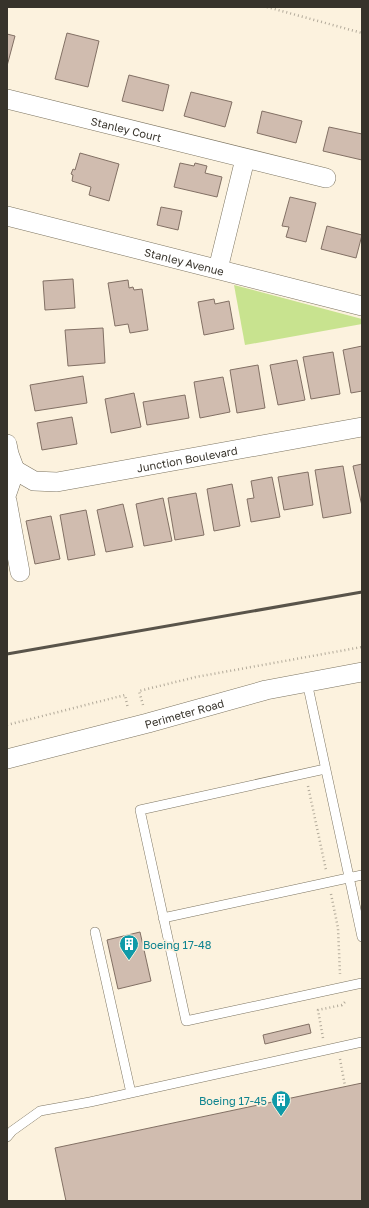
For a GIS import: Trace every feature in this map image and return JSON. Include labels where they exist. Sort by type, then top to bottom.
[{"type":"street","name":"Stanley Court","points":[[7,99],[326,178]]},
{"type":"street","points":[[218,269],[245,159]]},
{"type":"street","name":"Stanley Avenue","points":[[7,216],[362,306]]},
{"type":"street","name":"Junction Boulevard","points":[[15,470],[34,481],[57,482],[362,427]]},
{"type":"street","points":[[7,444],[15,470],[7,493]]},
{"type":"street","points":[[7,501],[20,572]]},
{"type":"street","name":"Perimeter Road","points":[[7,759],[140,725],[266,690],[362,672]]},
{"type":"lane","points":[[307,682],[362,937]]},
{"type":"lane","points":[[325,769],[140,810],[186,1021],[362,983]]},
{"type":"lane","points":[[163,918],[362,875]]},
{"type":"lane","points":[[95,932],[131,1093]]},
{"type":"lane","points":[[7,1137],[12,1131],[40,1111],[131,1093],[362,1042]]},
{"type":"path","points":[[267,7],[362,33]]},
{"type":"path","points":[[140,725],[139,691],[196,677],[362,647]]},
{"type":"path","points":[[7,725],[125,695],[140,725]]},
{"type":"path","points":[[345,1086],[335,1038],[323,1039],[318,1010],[342,1005],[351,998]]},
{"type":"green space","points":[[234,285],[362,319],[362,324],[245,345]]},
{"type":"building","points":[[67,33],[99,41],[88,87],[55,79]]},
{"type":"building","points":[[7,34],[15,36],[7,66]]},
{"type":"building","points":[[129,75],[169,85],[163,111],[122,101]]},
{"type":"building","points":[[191,92],[232,102],[225,127],[184,116]]},
{"type":"building","points":[[262,111],[302,121],[296,143],[257,133]]},
{"type":"building","points":[[329,127],[362,134],[362,160],[323,151]]},
{"type":"building","points":[[80,153],[119,164],[109,201],[89,195],[91,187],[72,181],[73,175],[71,174],[73,169],[75,170]]},
{"type":"building","points":[[180,163],[194,166],[195,163],[207,166],[205,173],[222,177],[217,197],[174,187]]},
{"type":"building","points":[[290,197],[316,203],[306,242],[286,237],[289,227],[282,226]]},
{"type":"building","points":[[161,207],[182,211],[178,230],[157,225]]},
{"type":"building","points":[[327,226],[362,235],[356,258],[321,249]]},
{"type":"building","points":[[73,279],[75,308],[45,310],[43,281]]},
{"type":"building","points":[[128,280],[129,288],[133,287],[134,290],[142,289],[148,330],[130,333],[128,324],[115,326],[108,283]]},
{"type":"building","points":[[214,299],[215,304],[229,301],[234,329],[204,335],[198,302]]},
{"type":"building","points":[[103,328],[105,363],[68,366],[65,330]]},
{"type":"building","points":[[362,346],[362,391],[351,393],[343,350]]},
{"type":"building","points":[[333,352],[340,394],[311,399],[303,357]]},
{"type":"building","points":[[297,360],[305,400],[278,405],[270,365]]},
{"type":"building","points":[[258,365],[265,408],[237,413],[230,370]]},
{"type":"building","points":[[83,376],[87,403],[35,411],[30,385]]},
{"type":"building","points":[[223,377],[230,412],[200,418],[194,382]]},
{"type":"building","points":[[134,393],[141,427],[111,433],[105,399]]},
{"type":"building","points":[[185,395],[189,418],[147,425],[143,402]]},
{"type":"building","points":[[72,417],[77,444],[42,450],[37,423]]},
{"type":"building","points":[[362,464],[362,506],[353,466]]},
{"type":"building","points":[[343,466],[351,513],[323,518],[315,470]]},
{"type":"building","points":[[308,472],[313,505],[284,510],[278,477]]},
{"type":"building","points":[[272,477],[280,517],[251,522],[247,499],[254,498],[251,481]]},
{"type":"building","points":[[232,484],[240,526],[214,531],[207,489]]},
{"type":"building","points":[[196,493],[204,535],[175,540],[168,498]]},
{"type":"building","points":[[163,498],[172,541],[144,546],[136,504]]},
{"type":"building","points":[[123,504],[133,547],[106,552],[97,510]]},
{"type":"building","points":[[86,510],[95,555],[68,560],[60,515]]},
{"type":"building","points":[[51,516],[60,559],[35,564],[26,521]]},
{"type":"building","name":"Boeing 17-48","points":[[140,932],[151,981],[118,989],[107,940]]},
{"type":"building","points":[[309,1024],[311,1033],[265,1044],[263,1035]]},
{"type":"building","name":"Boeing 17-45","points":[[362,1083],[362,1201],[66,1201],[55,1148]]},
{"type":"railway","points":[[7,654],[362,592]]},
{"type":"place","name":"Boeing 17-48","points":[[129,961]]},
{"type":"place","name":"Boeing 17-45","points":[[281,1117]]}]
